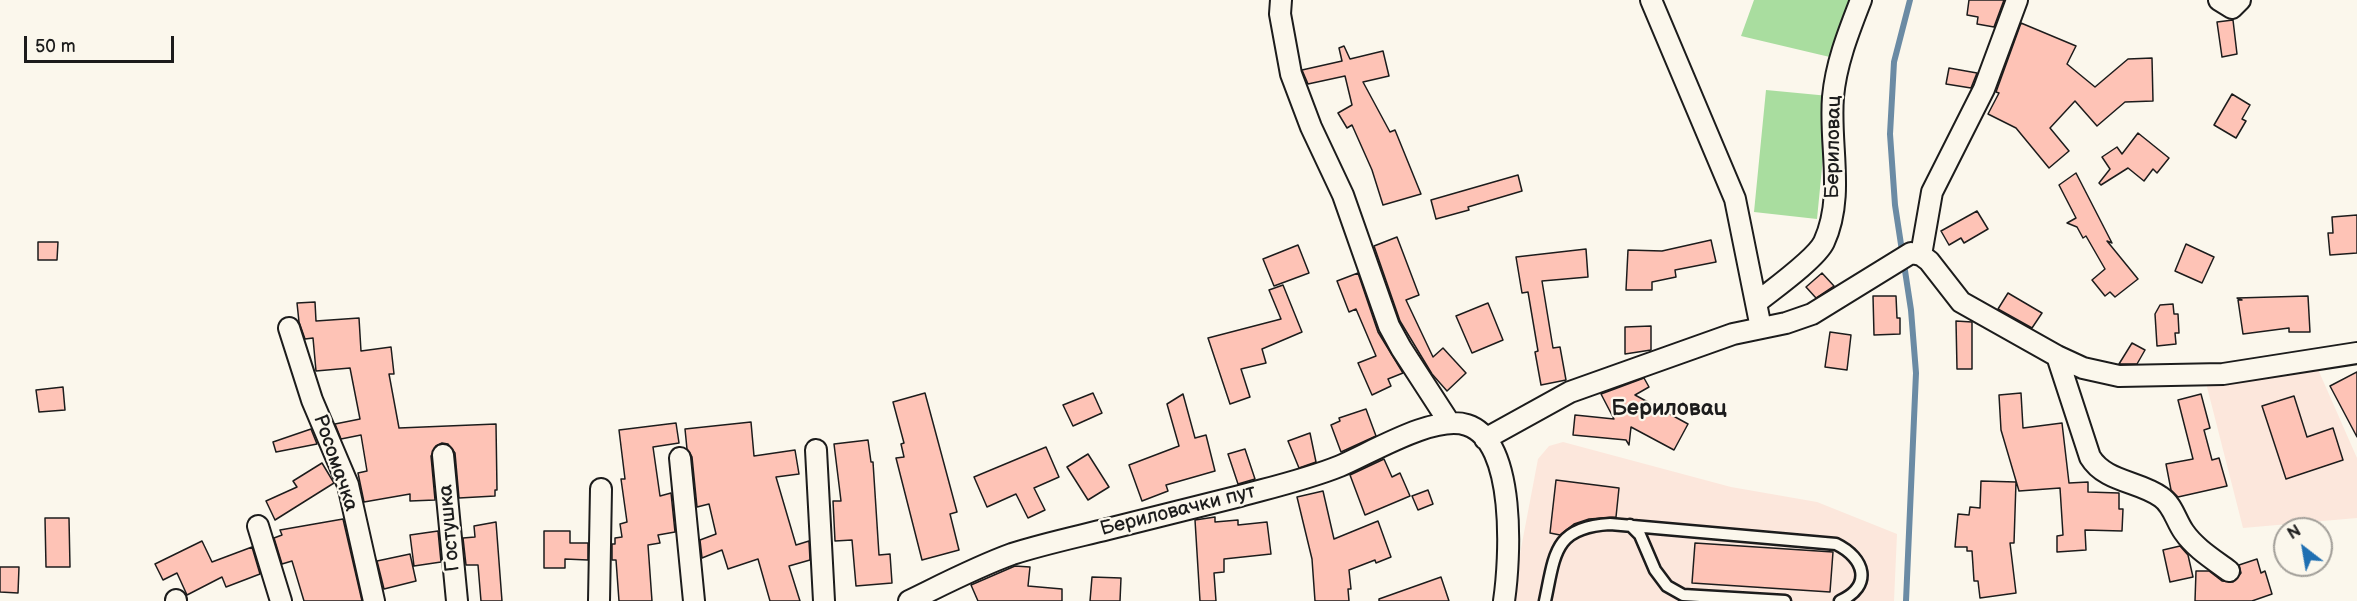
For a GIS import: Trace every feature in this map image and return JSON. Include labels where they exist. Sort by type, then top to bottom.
[{"type":"street","points":[[1281,0],[1280,14],[1291,74],[1311,127],[1343,195],[1389,326],[1449,422],[1469,425],[1485,439],[1498,460],[1505,485],[1507,570],[1504,601]]},
{"type":"street","points":[[1651,0],[1735,199],[1761,328]]},
{"type":"street","name":"Бериловац","points":[[1755,303],[1790,278],[1823,244],[1836,201],[1832,144],[1833,95],[1842,52],[1862,0]]},
{"type":"street","points":[[1485,439],[1570,392],[1733,334],[1812,315],[1908,256],[1932,192],[1984,89],[2017,0]]},
{"type":"street","points":[[2219,0],[2232,8],[2240,0]]},
{"type":"street","points":[[1908,256],[1929,261],[1960,302],[2057,356],[2083,368],[2119,376],[2223,374],[2357,353]]},
{"type":"street","name":"Росомачка","points":[[289,328],[312,400],[348,485],[374,601]]},
{"type":"street","points":[[2057,356],[2090,457],[2095,465],[2106,473],[2154,492],[2165,500],[2192,543],[2229,571]]},
{"type":"street","name":"Бериловачки пут","points":[[909,601],[942,593],[1012,554],[1285,484],[1340,466],[1401,437],[1449,422]]},
{"type":"street","points":[[816,450],[824,601]]},
{"type":"street","name":"Гостушка","points":[[443,454],[457,601]]},
{"type":"street","points":[[680,458],[694,601]]},
{"type":"street","points":[[599,601],[601,489]]},
{"type":"street","points":[[258,526],[281,601]]},
{"type":"lane","points":[[1545,601],[1555,554],[1569,535],[1588,525],[1630,525],[1836,544],[1848,550],[1858,560],[1862,572],[1858,586],[1850,596],[1840,601]]},
{"type":"lane","points":[[1630,525],[1640,535],[1655,570],[1667,586],[1683,595],[1785,601]]},
{"type":"shaded area","points":[[2317,367],[2357,458],[2357,518],[2333,520],[2333,517],[2273,517],[2273,525],[2243,528],[2206,383]]},
{"type":"shaded area","points":[[1563,442],[1731,487],[1817,502],[1897,534],[1894,601],[1511,601],[1538,459],[1549,446]]},
{"type":"green space","points":[[1754,0],[1854,0],[1834,58],[1741,36]]},
{"type":"green space","points":[[1766,90],[1829,96],[1817,219],[1754,212]]},
{"type":"building","points":[[1969,0],[2004,0],[1994,27],[1977,24],[1978,17],[1967,15]]},
{"type":"building","points":[[2233,20],[2237,54],[2222,57],[2217,22]]},
{"type":"building","points":[[2021,23],[2076,46],[2067,64],[2095,87],[2128,59],[2152,58],[2153,101],[2125,102],[2097,126],[2075,101],[2050,128],[2069,151],[2049,168],[2016,128],[1988,114],[1999,93],[1996,92]]},
{"type":"building","points":[[1344,46],[1350,59],[1383,51],[1389,76],[1363,82],[1390,132],[1395,130],[1421,194],[1383,205],[1372,170],[1352,125],[1347,128],[1338,113],[1352,105],[1345,76],[1308,84],[1302,70],[1342,61],[1339,48]]},
{"type":"building","points":[[1949,68],[1977,73],[1971,88],[1946,84]]},
{"type":"building","points":[[2232,94],[2250,105],[2242,119],[2246,121],[2236,138],[2214,125]]},
{"type":"building","points":[[2138,133],[2169,158],[2157,173],[2153,169],[2144,181],[2128,168],[2101,185],[2099,183],[2110,169],[2102,157],[2117,147],[2122,154]]},
{"type":"building","points":[[2076,173],[2112,243],[2107,241],[2138,279],[2115,297],[2110,292],[2105,296],[2092,280],[2105,269],[2086,236],[2083,238],[2077,227],[2067,223],[2076,218],[2059,185]]},
{"type":"building","points":[[1518,175],[1522,191],[1436,219],[1431,200]]},
{"type":"building","points":[[1977,211],[1988,229],[1964,243],[1961,238],[1949,245],[1941,231]]},
{"type":"building","points":[[2357,215],[2357,253],[2330,255],[2328,233],[2333,233],[2332,217]]},
{"type":"building","points":[[1397,237],[1419,295],[1406,300],[1433,357],[1443,348],[1466,373],[1447,391],[1432,374],[1400,321],[1374,246]]},
{"type":"building","points":[[1711,240],[1716,262],[1675,270],[1676,277],[1652,282],[1652,290],[1626,290],[1628,250],[1662,251]]},
{"type":"building","points":[[38,242],[58,242],[57,260],[38,260]]},
{"type":"building","points":[[2186,244],[2214,257],[2202,283],[2175,271]]},
{"type":"building","points":[[1298,245],[1309,273],[1274,286],[1263,259]]},
{"type":"building","points":[[1586,249],[1588,277],[1542,281],[1553,348],[1560,347],[1566,380],[1541,385],[1528,292],[1522,293],[1516,257]]},
{"type":"building","points":[[1358,273],[1378,332],[1403,373],[1388,379],[1391,386],[1372,395],[1358,363],[1376,356],[1356,309],[1349,312],[1337,281]]},
{"type":"building","points":[[1822,273],[1834,286],[1816,298],[1806,287]]},
{"type":"building","points":[[1283,285],[1302,332],[1262,349],[1266,363],[1241,369],[1250,397],[1230,404],[1208,338],[1281,319],[1269,290]]},
{"type":"building","points":[[2008,293],[2042,313],[2032,328],[1998,309]]},
{"type":"building","points":[[1873,296],[1896,296],[1900,334],[1874,335]]},
{"type":"building","points":[[2308,296],[2310,332],[2289,332],[2289,328],[2243,334],[2238,300],[2242,300],[2237,298]]},
{"type":"building","points":[[315,302],[316,321],[359,318],[361,351],[391,347],[394,374],[389,374],[399,428],[496,424],[497,490],[495,490],[495,496],[459,498],[455,453],[448,444],[442,443],[436,446],[431,456],[435,500],[410,501],[410,494],[364,502],[358,473],[367,471],[361,435],[341,439],[335,424],[360,419],[350,368],[316,371],[313,338],[305,339],[299,322],[297,303]]},
{"type":"building","points":[[1488,303],[1503,340],[1472,353],[1456,316]]},
{"type":"building","points":[[2173,304],[2174,314],[2178,314],[2179,333],[2175,333],[2176,344],[2157,346],[2155,314],[2160,305]]},
{"type":"building","points":[[1956,321],[1972,322],[1972,369],[1957,369]]},
{"type":"building","points":[[1651,326],[1651,350],[1625,354],[1625,327]]},
{"type":"building","points":[[1830,332],[1851,335],[1847,370],[1825,367]]},
{"type":"building","points":[[2132,343],[2145,350],[2137,364],[2119,364]]},
{"type":"building","points":[[2357,372],[2357,437],[2330,386]]},
{"type":"building","points":[[1644,378],[1649,387],[1635,395],[1688,424],[1674,450],[1631,427],[1629,445],[1626,440],[1573,435],[1575,415],[1614,419],[1601,394]]},
{"type":"building","points":[[63,387],[65,410],[39,412],[36,390]]},
{"type":"building","points":[[925,393],[957,512],[950,514],[959,550],[922,560],[896,458],[904,457],[901,444],[904,443],[893,402]]},
{"type":"building","points":[[1093,393],[1102,413],[1073,426],[1063,405]]},
{"type":"building","points":[[2021,393],[2023,428],[2062,423],[2069,483],[2088,482],[2088,492],[2119,493],[2119,509],[2123,509],[2122,531],[2085,530],[2086,550],[2057,552],[2057,536],[2063,535],[2060,488],[2019,491],[2001,430],[1999,395]]},
{"type":"building","points":[[1183,394],[1195,438],[1206,435],[1215,471],[1166,485],[1168,491],[1142,501],[1129,465],[1179,446],[1167,404]]},
{"type":"building","points":[[2201,394],[2210,428],[2204,430],[2212,460],[2219,458],[2227,486],[2178,497],[2171,490],[2166,464],[2193,459],[2178,400]]},
{"type":"building","points":[[2294,396],[2307,437],[2333,428],[2343,460],[2286,479],[2262,406]]},
{"type":"building","points":[[1366,409],[1376,436],[1341,452],[1331,425],[1340,421],[1339,418]]},
{"type":"building","points":[[751,422],[754,456],[795,450],[799,474],[776,477],[796,545],[809,541],[810,560],[789,566],[800,601],[770,601],[758,559],[728,569],[722,550],[702,558],[700,540],[716,534],[709,504],[697,507],[692,457],[687,449],[685,429]]},
{"type":"building","points":[[676,423],[679,443],[653,447],[660,496],[671,493],[675,532],[658,535],[660,543],[648,545],[652,601],[619,601],[616,560],[612,560],[612,544],[615,544],[615,538],[622,537],[620,524],[627,522],[621,479],[625,479],[619,430]]},
{"type":"building","points":[[311,429],[317,444],[276,452],[273,442]]},
{"type":"building","points":[[1310,433],[1316,462],[1299,468],[1288,441]]},
{"type":"building","points":[[868,440],[871,462],[873,462],[879,555],[890,554],[892,583],[856,586],[852,540],[835,541],[833,501],[841,501],[834,444]]},
{"type":"building","points":[[1046,447],[1059,477],[1034,488],[1045,510],[1028,518],[1016,494],[987,507],[974,477]]},
{"type":"building","points":[[1245,449],[1255,479],[1238,484],[1228,454]]},
{"type":"building","points":[[1088,454],[1109,487],[1088,500],[1067,467]]},
{"type":"building","points":[[1384,459],[1392,477],[1400,473],[1410,496],[1365,515],[1350,475]]},
{"type":"building","points":[[322,463],[334,483],[275,520],[266,501],[297,487],[293,481]]},
{"type":"building","points":[[1556,480],[1619,488],[1616,517],[1589,519],[1574,524],[1560,535],[1550,533]]},
{"type":"building","points":[[1981,481],[2016,482],[2014,543],[2010,543],[2016,593],[1980,598],[1978,581],[1974,581],[1972,551],[1967,551],[1967,547],[1955,547],[1958,514],[1969,515],[1970,507],[1980,508]]},
{"type":"building","points":[[1428,490],[1433,504],[1418,510],[1412,496]]},
{"type":"building","points":[[1323,491],[1334,539],[1378,521],[1391,557],[1376,563],[1375,560],[1349,570],[1351,589],[1348,589],[1349,601],[1315,601],[1312,559],[1297,497]]},
{"type":"building","points":[[1215,517],[1215,522],[1238,520],[1238,525],[1267,522],[1271,554],[1224,559],[1224,572],[1214,573],[1216,601],[1200,601],[1195,520]]},
{"type":"building","points":[[45,518],[69,518],[70,567],[46,567]]},
{"type":"building","points":[[343,519],[362,601],[304,601],[292,561],[282,564],[274,538],[282,535],[280,530]]},
{"type":"building","points":[[496,522],[502,601],[481,601],[478,565],[466,565],[463,538],[475,537],[474,526]]},
{"type":"building","points":[[438,531],[441,562],[414,566],[410,535]]},
{"type":"building","points":[[544,531],[570,531],[570,543],[588,543],[588,560],[565,559],[565,568],[544,568]]},
{"type":"building","points":[[202,541],[212,562],[252,547],[260,574],[226,587],[222,577],[187,595],[177,573],[163,580],[155,564]]},
{"type":"building","points":[[1695,543],[1833,552],[1830,592],[1692,583]]},
{"type":"building","points":[[2180,546],[2188,555],[2193,577],[2170,582],[2163,550]]},
{"type":"building","points":[[410,554],[416,581],[384,589],[377,561]]},
{"type":"building","points":[[2257,559],[2261,573],[2265,571],[2272,594],[2252,601],[2195,601],[2196,571],[2209,571],[2222,581],[2233,582],[2241,573],[2239,565]]},
{"type":"building","points":[[1015,566],[1030,567],[1028,586],[1062,589],[1062,601],[978,601],[971,585]]},
{"type":"building","points":[[0,567],[19,567],[18,593],[0,592]]},
{"type":"building","points":[[1092,577],[1121,578],[1120,601],[1090,601]]},
{"type":"building","points":[[1441,577],[1449,601],[1379,601],[1379,599]]},
{"type":"waterway","points":[[1906,601],[1916,373],[1911,310],[1895,205],[1890,134],[1894,62],[1910,0]]},
{"type":"district","name":"Бериловац","points":[[1669,409]]}]
